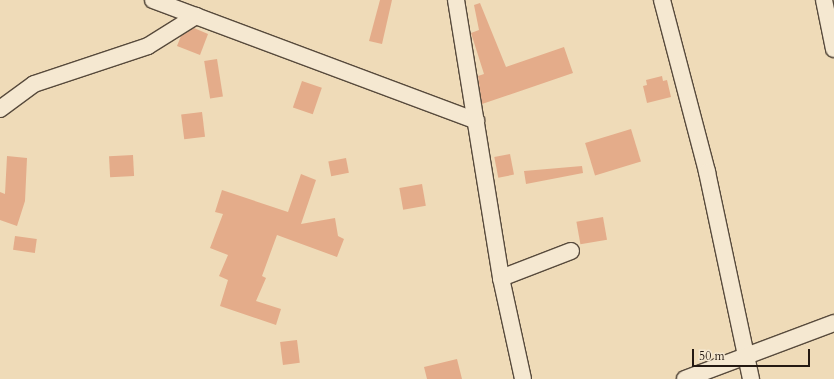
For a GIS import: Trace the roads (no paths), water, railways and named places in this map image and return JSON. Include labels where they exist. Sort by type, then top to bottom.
[{"type":"street","points":[[153,0],[476,121]]},
{"type":"street","points":[[456,0],[501,278],[523,379]]},
{"type":"street","points":[[662,0],[707,172],[752,379]]},
{"type":"street","points":[[824,0],[834,48]]},
{"type":"street","points":[[0,109],[34,84],[148,46],[196,16]]},
{"type":"street","points":[[501,278],[571,251]]},
{"type":"street","points":[[685,379],[747,353],[834,323]]}]
